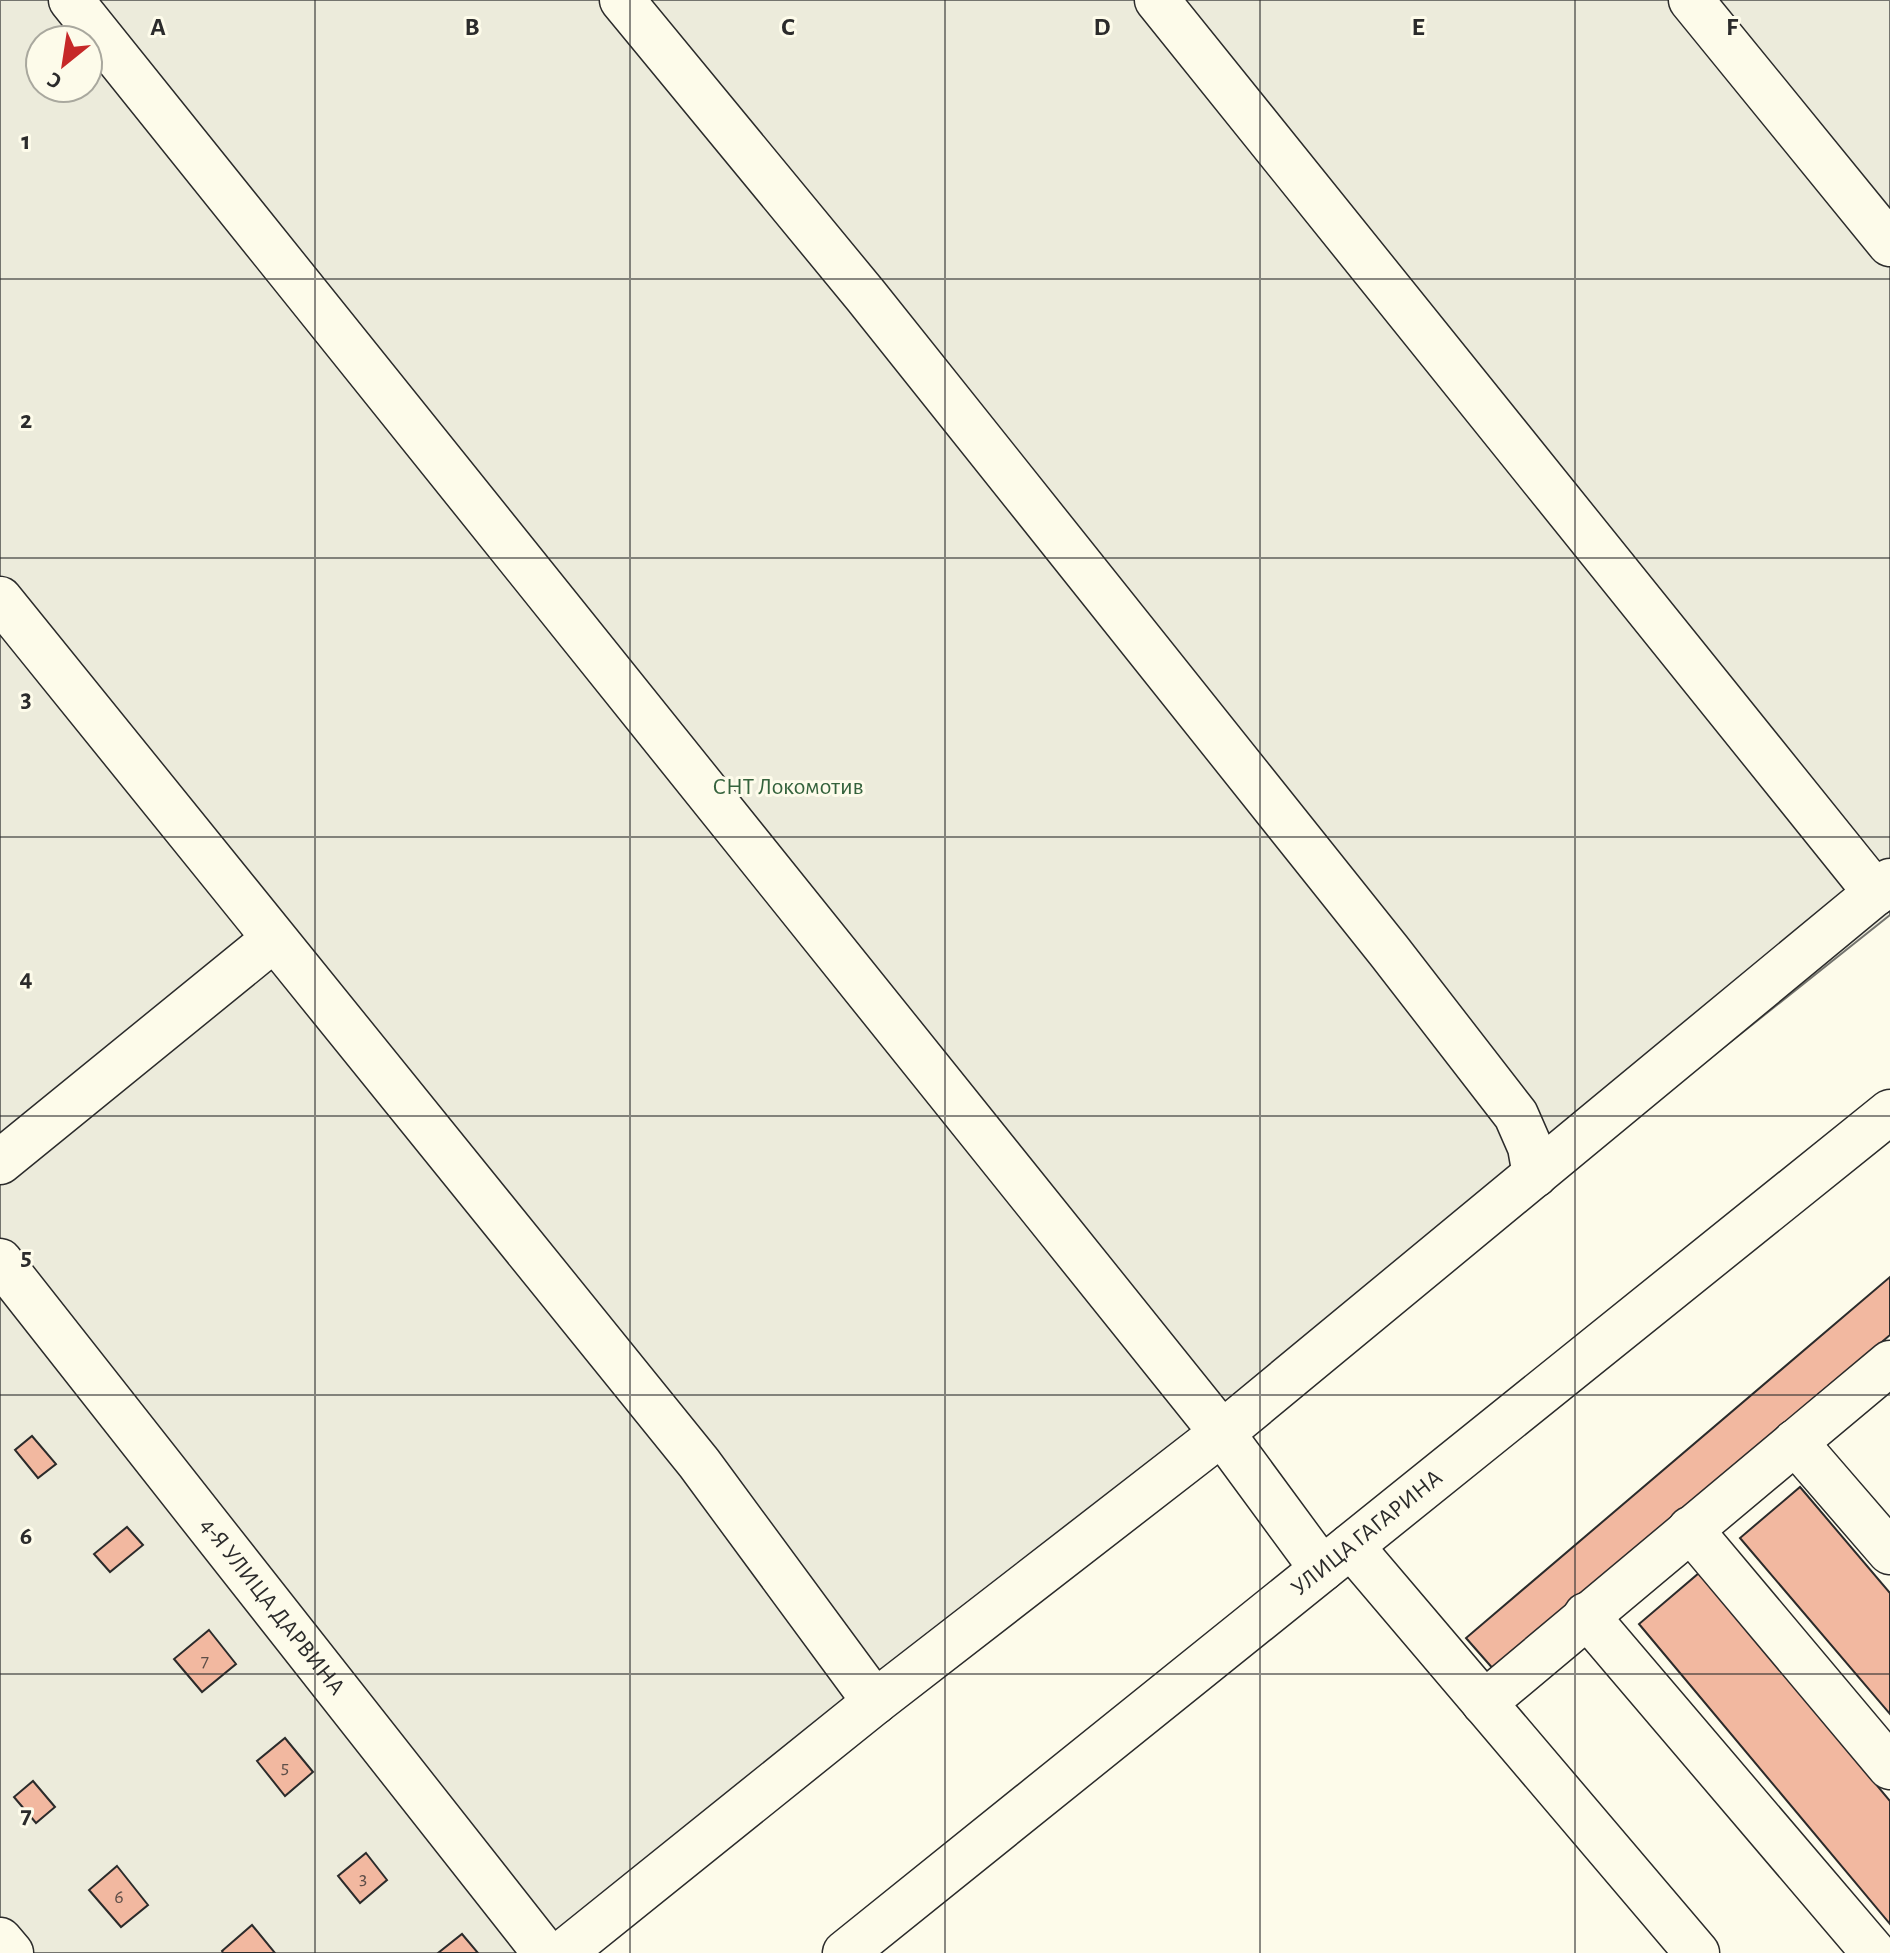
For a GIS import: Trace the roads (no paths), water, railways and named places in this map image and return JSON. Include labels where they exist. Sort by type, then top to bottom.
[{"type":"street","points":[[71,0],[1222,1433],[1337,1558],[1484,1703],[1697,1953]]},
{"type":"street","points":[[622,0],[866,296],[1389,951],[1516,1115],[1530,1147],[1535,1175]]},
{"type":"street","points":[[563,1953],[875,1702],[1222,1433],[1883,887],[1157,0]]},
{"type":"street","points":[[1691,0],[1890,244]]},
{"type":"street","points":[[0,599],[699,1463],[875,1702]]},
{"type":"street","points":[[0,1162],[274,939]]},
{"type":"street","name":"УЛИЦА ГАГАРИНА","points":[[845,1953],[1890,1112]]},
{"type":"street","name":"4-Я УЛИЦА ДАРВИНА","points":[[0,1261],[545,1953]]},
{"type":"street","points":[[1484,1703],[1890,1363]]},
{"type":"street","points":[[1795,1442],[1890,1552]]},
{"type":"street","points":[[1690,1529],[1890,1767]]},
{"type":"street","points":[[1586,1615],[1874,1953]]},
{"type":"street","points":[[0,1940],[11,1953]]},
{"type":"park label","name":"СНТ Локомотив","points":[[788,787]]}]
